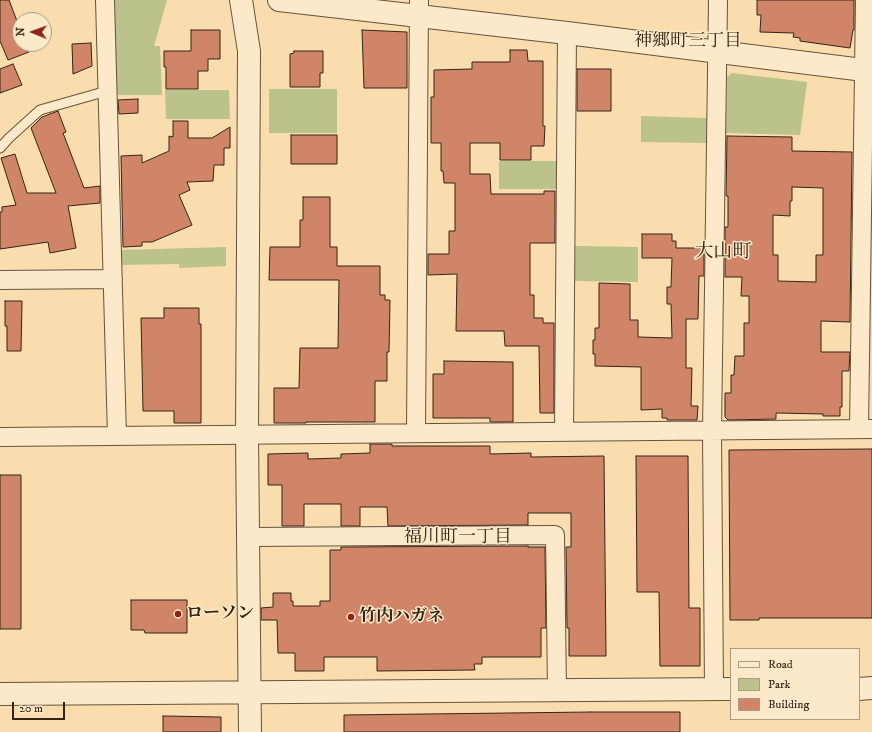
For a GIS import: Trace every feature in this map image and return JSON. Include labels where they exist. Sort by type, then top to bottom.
[{"type":"street","points":[[105,0],[117,436]]},
{"type":"street","points":[[241,0],[250,51],[247,435],[250,732]]},
{"type":"street","points":[[279,0],[419,8],[567,33],[868,71]]},
{"type":"street","points":[[0,694],[723,690],[712,431],[718,0]]},
{"type":"street","points":[[0,437],[866,429],[868,71],[865,0]]},
{"type":"street","points":[[416,433],[419,8]]},
{"type":"street","points":[[564,432],[567,33]]},
{"type":"street","points":[[0,280],[113,279]]},
{"type":"street","points":[[248,537],[555,535],[557,691]]},
{"type":"street","points":[[860,688],[872,688]]},
{"type":"lane","points":[[0,148],[40,110],[107,91]]},
{"type":"green space","points":[[114,0],[167,0],[154,46],[160,46],[162,95],[117,95]]},
{"type":"green space","points":[[732,73],[807,82],[800,135],[726,133],[727,77]]},
{"type":"green space","points":[[269,89],[337,89],[337,133],[269,133]]},
{"type":"green space","points":[[165,90],[229,90],[230,119],[166,119]]},
{"type":"green space","points":[[641,116],[707,118],[706,143],[641,142]]},
{"type":"green space","points":[[499,161],[558,161],[558,189],[499,189]]},
{"type":"green space","points":[[575,246],[638,247],[638,282],[575,281]]},
{"type":"green space","points":[[226,247],[226,266],[179,268],[179,264],[122,265],[121,250]]},
{"type":"building","points":[[0,0],[9,0],[14,12],[12,12],[12,52],[29,52],[8,60],[0,41]]},
{"type":"building","points":[[757,0],[854,0],[854,30],[850,48],[800,41],[800,38],[793,37],[794,33],[760,32],[761,15],[757,15]]},
{"type":"building","points":[[191,30],[220,30],[220,59],[208,59],[208,71],[198,71],[198,89],[166,89],[164,51],[191,51]]},
{"type":"building","points":[[362,30],[407,32],[407,88],[364,88]]},
{"type":"building","points":[[91,43],[92,66],[73,74],[72,44]]},
{"type":"building","points":[[510,50],[527,50],[528,61],[543,61],[543,126],[545,126],[544,146],[531,146],[531,160],[500,160],[500,143],[470,143],[470,174],[490,174],[491,194],[544,194],[544,191],[555,191],[555,243],[530,243],[530,295],[534,295],[534,318],[543,318],[543,323],[554,323],[554,413],[540,413],[539,346],[505,346],[504,331],[456,331],[457,274],[428,275],[428,254],[449,254],[449,231],[455,231],[455,183],[444,183],[443,171],[441,171],[441,143],[431,143],[431,97],[434,97],[434,70],[472,69],[472,62],[510,62]]},
{"type":"building","points":[[294,51],[323,51],[323,73],[320,73],[320,87],[290,87],[290,54],[294,53]]},
{"type":"building","points":[[13,64],[22,85],[0,93],[0,69]]},
{"type":"building","points":[[577,69],[611,69],[611,111],[577,111]]},
{"type":"building","points":[[138,99],[138,113],[119,114],[118,100]]},
{"type":"building","points":[[58,111],[66,132],[63,133],[84,188],[100,186],[100,203],[68,206],[76,248],[50,253],[48,242],[0,249],[0,212],[2,212],[2,207],[16,205],[1,158],[15,154],[27,193],[56,193],[31,128],[42,117]]},
{"type":"building","points":[[173,121],[188,121],[188,138],[212,138],[230,127],[230,148],[224,148],[224,165],[214,165],[213,181],[187,182],[190,190],[179,195],[192,225],[152,242],[142,242],[142,246],[123,247],[121,156],[142,155],[142,163],[169,151],[169,136],[173,137]]},
{"type":"building","points":[[291,135],[337,135],[337,164],[291,164]]},
{"type":"building","points":[[727,136],[792,137],[792,151],[852,152],[850,322],[821,321],[821,352],[850,352],[849,371],[842,371],[842,407],[840,407],[840,416],[823,416],[823,414],[776,413],[776,419],[728,420],[725,417],[725,393],[731,393],[731,375],[734,375],[735,356],[744,356],[744,323],[749,323],[749,296],[741,296],[742,277],[725,277],[725,227],[728,227],[728,196],[726,196]],"holes":[[[792,187],[823,188],[823,255],[816,255],[816,282],[778,281],[778,255],[773,255],[773,215],[790,216]]]},
{"type":"building","points":[[303,197],[330,197],[330,247],[337,247],[337,266],[380,266],[380,295],[385,295],[385,300],[390,300],[389,352],[387,352],[387,381],[375,381],[375,422],[274,423],[274,388],[299,388],[300,348],[338,348],[339,280],[269,280],[270,247],[300,247],[300,220],[303,220]]},
{"type":"building","points":[[642,234],[672,234],[672,241],[676,241],[676,248],[704,248],[704,276],[699,276],[698,319],[686,319],[686,368],[692,368],[691,406],[698,406],[697,420],[667,420],[667,418],[662,418],[662,409],[641,410],[641,367],[595,366],[593,340],[595,340],[595,328],[599,328],[599,283],[630,284],[630,320],[638,320],[638,337],[672,338],[671,304],[667,304],[667,287],[671,287],[672,258],[642,258]]},
{"type":"building","points":[[5,301],[22,301],[21,351],[7,351]]},
{"type":"building","points":[[164,308],[199,308],[199,324],[201,324],[201,423],[174,423],[174,411],[143,411],[141,318],[164,318]]},
{"type":"building","points":[[444,361],[513,362],[513,422],[490,422],[490,418],[433,418],[433,374],[444,374]]},
{"type":"building","points":[[370,444],[392,444],[392,446],[490,446],[490,454],[531,453],[531,457],[604,456],[606,656],[569,656],[569,628],[567,628],[566,547],[571,547],[571,513],[528,513],[528,525],[388,526],[387,507],[360,507],[360,526],[341,526],[341,504],[304,504],[304,526],[282,526],[282,485],[268,485],[268,454],[308,453],[308,459],[341,458],[341,454],[370,453]]},
{"type":"building","points":[[872,449],[872,618],[759,618],[759,620],[730,620],[729,450]]},
{"type":"building","points":[[636,456],[688,456],[689,608],[700,608],[700,666],[660,666],[659,592],[637,592]]},
{"type":"building","points":[[0,475],[21,475],[21,629],[0,629]]},
{"type":"building","points":[[341,547],[545,547],[546,628],[541,628],[541,657],[482,657],[482,664],[474,664],[475,670],[377,671],[377,657],[324,657],[324,671],[295,671],[295,653],[278,653],[277,620],[261,620],[261,608],[273,607],[273,593],[291,593],[291,601],[293,601],[293,606],[320,606],[320,601],[330,601],[330,550],[341,550]]},
{"type":"building","points":[[131,600],[187,600],[187,633],[145,633],[144,630],[131,630]]},
{"type":"building","points":[[680,712],[680,732],[344,732],[344,715]]},
{"type":"building","points":[[163,716],[221,717],[221,732],[163,732]]},
{"type":"place","name":"ローソン","points":[[178,614]]},
{"type":"place","name":"竹内ハガネ","points":[[351,617]]},
{"type":"district","name":"神郷町三丁目","points":[[688,42]]},
{"type":"district","name":"大山町","points":[[723,253]]},
{"type":"district","name":"福川町一丁目","points":[[458,538]]}]
